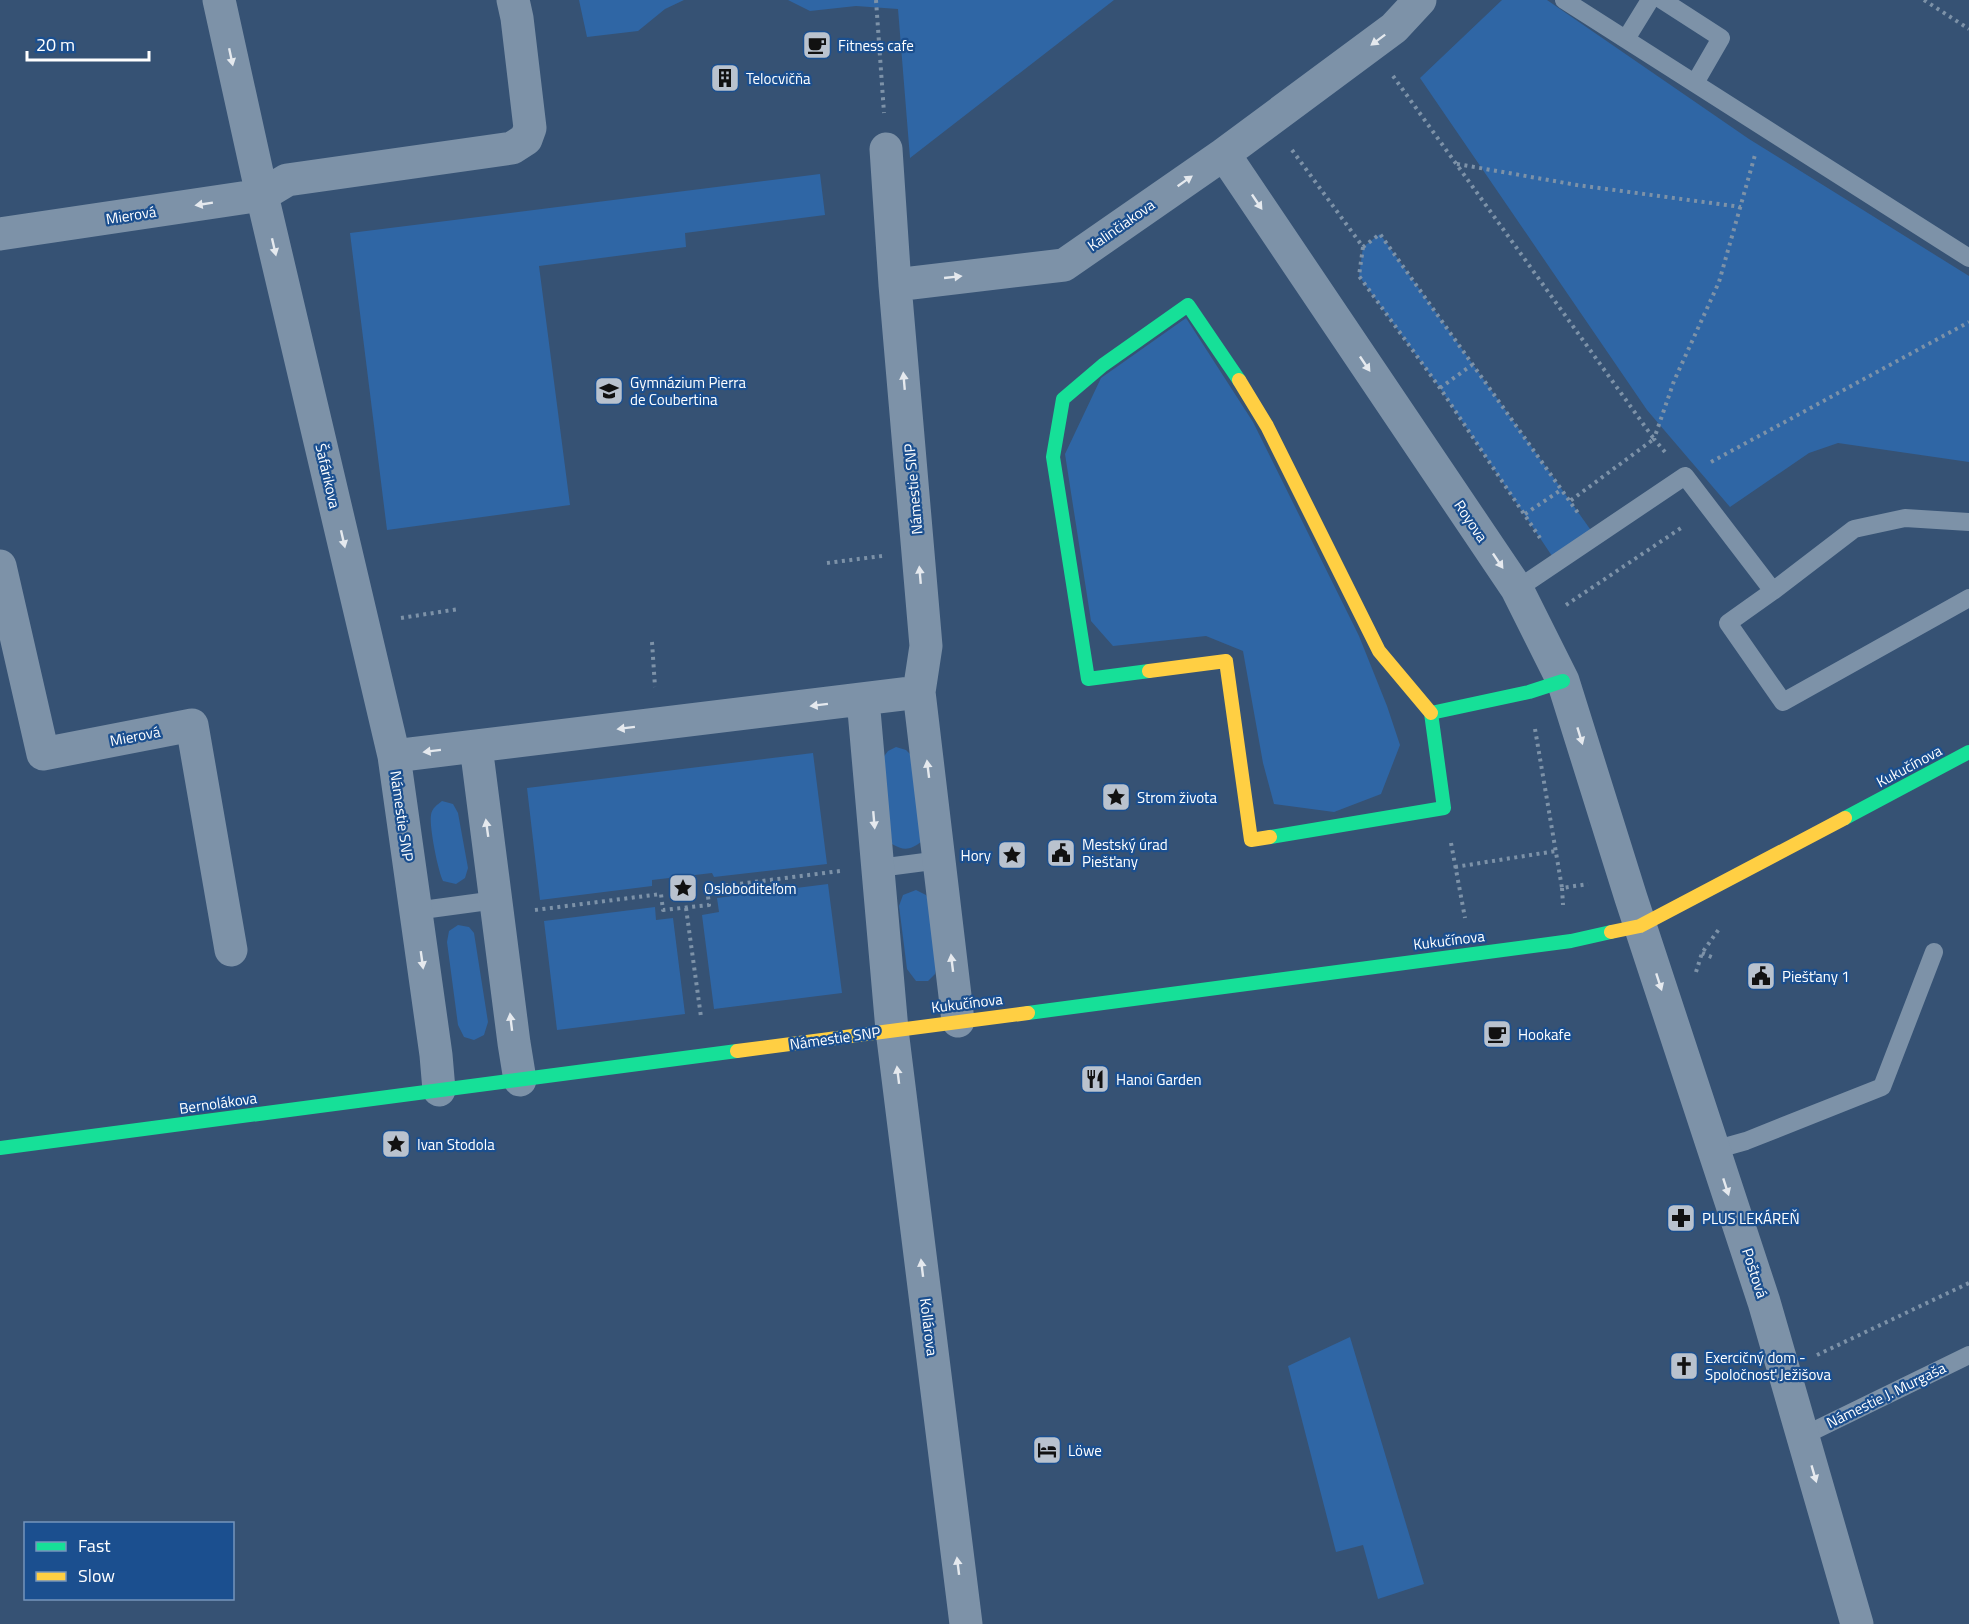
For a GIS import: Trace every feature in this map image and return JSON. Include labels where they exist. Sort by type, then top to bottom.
[{"type":"street","name":"Šafárikova","points":[[219,0],[262,195],[394,756]]},
{"type":"street","points":[[262,195],[287,180],[512,148],[526,139],[530,128],[513,0]]},
{"type":"street","name":"Kalinčiakova","points":[[895,285],[1064,265],[1224,154],[1394,28],[1420,0]]},
{"type":"street","points":[[886,149],[895,285]]},
{"type":"street","name":"Royova","points":[[1224,154],[1516,589],[1563,681],[1641,926]]},
{"type":"street","name":"Mierová","points":[[0,234],[262,195]]},
{"type":"street","name":"Námestie SNP","points":[[895,285],[926,646],[919,692],[958,1021]]},
{"type":"street","points":[[1188,305],[1234,372],[1267,426],[1379,651],[1431,713],[1444,808],[1251,840],[1226,661],[1088,679],[1053,457],[1063,399],[1103,365],[1188,305]]},
{"type":"street","name":"Mierová","points":[[0,566],[42,754],[192,725],[231,950]]},
{"type":"street","points":[[1431,713],[1529,692],[1563,681]]},
{"type":"street","name":"Námestie SNP","points":[[863,699],[892,1030],[439,1090],[394,756],[919,692]]},
{"type":"street","points":[[476,746],[520,1080]]},
{"type":"street","name":"Kukučínova","points":[[892,1030],[1571,941],[1641,926],[1969,752]]},
{"type":"street","name":"Poštová","points":[[1641,926],[1764,1302],[1857,1624]]},
{"type":"street","name":"Kollárova","points":[[892,1030],[966,1624]]},
{"type":"street","name":"Bernolákova","points":[[0,1148],[439,1090]]},
{"type":"lane","points":[[1564,0],[1969,258]]},
{"type":"lane","points":[[1626,39],[1650,0]]},
{"type":"lane","points":[[1662,0],[1721,38],[1695,83]]},
{"type":"lane","points":[[1516,589],[1685,476],[1773,591]]},
{"type":"lane","points":[[1969,522],[1905,518],[1854,529],[1728,622],[1783,702],[1969,598]]},
{"type":"lane","points":[[879,867],[940,860]]},
{"type":"lane","points":[[415,911],[496,900]]},
{"type":"lane","points":[[1714,1150],[1746,1141],[1882,1087],[1934,952]]},
{"type":"lane","name":"Námestie J. Murgaša","points":[[1803,1436],[1969,1355]]},
{"type":"path","points":[[876,0],[886,149]]},
{"type":"path","points":[[1924,0],[1969,29]]},
{"type":"path","points":[[1390,72],[1654,439],[1685,476],[1969,322]]},
{"type":"path","points":[[1363,247],[1380,234],[1570,501],[1654,439],[1674,381],[1719,282],[1762,126]]},
{"type":"path","points":[[1287,144],[1363,247],[1359,276],[1440,388],[1525,514],[1562,490]]},
{"type":"path","points":[[1456,164],[1577,185],[1740,207]]},
{"type":"path","points":[[1440,388],[1472,365]]},
{"type":"path","points":[[1559,610],[1710,509]]},
{"type":"path","points":[[827,563],[890,555]]},
{"type":"path","points":[[393,619],[459,609]]},
{"type":"path","points":[[652,642],[656,691]]},
{"type":"path","points":[[1534,724],[1562,888],[1564,912]]},
{"type":"path","points":[[1466,925],[1455,867],[1556,851]]},
{"type":"path","points":[[838,860],[841,882]]},
{"type":"path","points":[[528,911],[661,894],[663,910],[686,908],[709,905],[707,888],[840,871]]},
{"type":"path","points":[[1562,888],[1597,883]]},
{"type":"path","points":[[686,908],[701,1020]]},
{"type":"path","points":[[1695,982],[1702,953],[1720,927]]},
{"type":"path","points":[[1702,953],[1714,958]]},
{"type":"path","points":[[1808,1359],[1969,1283]]},
{"type":"shaded area","points":[[579,0],[684,0],[665,9],[638,31],[587,37]]},
{"type":"shaded area","points":[[788,0],[1114,0],[910,158],[898,9],[856,6],[810,11]]},
{"type":"shaded area","points":[[1502,0],[1547,0],[1749,139],[1969,276],[1969,462],[1838,443],[1809,453],[1730,507],[1647,410],[1420,78]]},
{"type":"shaded area","points":[[820,174],[825,215],[685,233],[686,247],[539,266],[570,505],[387,530],[350,233]]},
{"type":"shaded area","points":[[1380,234],[1595,536],[1556,562],[1440,388],[1359,276],[1363,247]]},
{"type":"shaded area","points":[[1186,318],[1253,422],[1359,636],[1400,745],[1381,794],[1334,812],[1274,804],[1263,763],[1243,651],[1206,636],[1113,646],[1091,621],[1065,454],[1101,378]]},
{"type":"shaded area","points":[[896,747],[906,750],[911,755],[921,842],[907,849],[892,844],[882,759],[888,751]]},
{"type":"shaded area","points":[[813,753],[827,864],[714,877],[712,873],[652,880],[652,886],[540,900],[527,788]]},
{"type":"shaded area","points":[[442,801],[453,804],[458,813],[468,868],[465,878],[456,884],[443,881],[433,838],[432,813]]},
{"type":"shaded area","points":[[828,884],[842,993],[714,1009],[702,915],[719,912],[717,898]]},
{"type":"shaded area","points":[[916,890],[926,895],[930,903],[937,965],[935,974],[928,981],[916,981],[907,969],[899,906],[903,895]]},
{"type":"shaded area","points":[[655,907],[656,920],[673,918],[685,1014],[557,1030],[544,921]]},
{"type":"shaded area","points":[[458,925],[469,927],[474,933],[488,1022],[484,1035],[474,1040],[464,1037],[458,1025],[447,942],[449,931]]},
{"type":"shaded area","points":[[1350,1337],[1424,1584],[1378,1599],[1363,1545],[1336,1552],[1288,1366]]},
{"type":"traffic: fast","points":[[1149,671],[1088,679],[1053,457],[1063,399],[1103,365],[1188,305],[1239,380]]},
{"type":"traffic: fast","points":[[1270,837],[1444,808],[1431,713],[1529,692],[1563,681]]},
{"type":"traffic: fast","points":[[1845,818],[1969,752]]},
{"type":"traffic: fast","points":[[1028,1013],[1571,941],[1611,932]]},
{"type":"traffic: fast","points":[[0,1148],[737,1051]]},
{"type":"traffic: slow","points":[[1239,380],[1267,426],[1379,651],[1431,713]]},
{"type":"traffic: slow","points":[[1149,671],[1226,661],[1251,840],[1270,837]]},
{"type":"traffic: slow","points":[[1611,932],[1640,926],[1845,818]]},
{"type":"traffic: slow","points":[[737,1051],[1028,1013]]},
{"type":"place","name":"Fitness cafe","points":[[817,45]]},
{"type":"place","name":"Telocvičňa","points":[[725,78]]},
{"type":"place","name":"Gymnázium Pierra de Coubertina","points":[[609,391]]},
{"type":"place","name":"Strom života","points":[[1116,797]]},
{"type":"place","name":"Mestský úrad Piešťany","points":[[1061,853]]},
{"type":"place","name":"Hory","points":[[1012,855]]},
{"type":"place","name":"Osloboditeľom","points":[[683,888]]},
{"type":"place","name":"Piešťany 1","points":[[1761,976]]},
{"type":"place","name":"Hookafe","points":[[1497,1034]]},
{"type":"place","name":"Hanoi Garden","points":[[1095,1079]]},
{"type":"place","name":"Ivan Stodola","points":[[396,1144]]},
{"type":"place","name":"PLUS LEKÁREŇ","points":[[1681,1218]]},
{"type":"place","name":"Exercičný dom - Spoločnosť Ježišova","points":[[1684,1366]]},
{"type":"place","name":"Löwe","points":[[1047,1450]]}]
